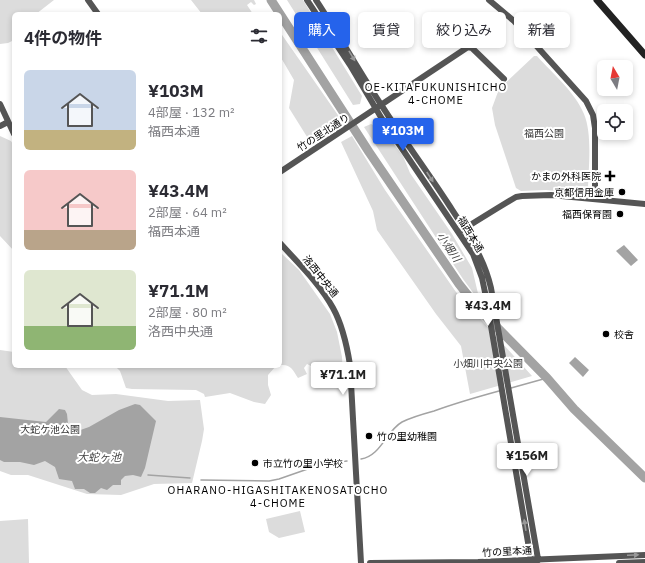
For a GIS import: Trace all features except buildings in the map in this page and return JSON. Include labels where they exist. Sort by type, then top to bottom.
[{"type":"main road","points":[[597,0],[645,55]]},
{"type":"street","points":[[88,0],[97,12]]},
{"type":"street","name":"福西本通","points":[[307,0],[480,257],[489,278],[501,347],[505,387]]},
{"type":"street","name":"福西本通","points":[[316,0],[342,39],[379,108]]},
{"type":"street","points":[[488,0],[514,20],[586,101],[593,116],[595,128],[595,200]]},
{"type":"street","name":"竹の里北通り","points":[[282,171],[379,108],[468,47],[474,49],[504,79]]},
{"type":"street","points":[[0,104],[12,130]]},
{"type":"street","points":[[0,126],[8,122]]},
{"type":"street","points":[[462,230],[496,209],[521,196],[542,194],[645,204]]},
{"type":"street","name":"福西本通","points":[[462,230],[482,278],[493,340],[507,397],[535,561]]},
{"type":"street","name":"洛西中央通","points":[[282,245],[310,275],[328,299],[344,335],[350,365],[361,563]]},
{"type":"street","name":"竹の里本通","points":[[370,563],[535,561],[645,555]]},
{"type":"street","points":[[619,563],[645,562]]},
{"type":"green space","points":[[0,0],[54,0],[39,12],[12,12],[12,41],[0,44]]},
{"type":"green space","points":[[191,0],[254,0],[256,4],[254,5],[251,2],[247,5],[252,12],[200,12]]},
{"type":"green space","points":[[287,0],[303,0],[310,12],[295,12]]},
{"type":"green space","points":[[282,35],[340,118],[334,123],[336,126],[309,140],[289,108],[294,80],[282,59]]},
{"type":"green space","points":[[317,48],[332,48],[362,96],[360,104],[353,105]]},
{"type":"green space","name":"福西公園","points":[[534,56],[537,56],[563,84],[575,98],[584,114],[587,123],[589,143],[588,194],[546,190],[521,191],[516,188],[495,125],[492,108],[499,89]]},
{"type":"green space","points":[[371,124],[382,129],[403,156],[410,173],[452,234],[472,268],[480,302],[463,279],[364,127]]},
{"type":"green space","points":[[0,136],[12,143],[12,249],[0,236]]},
{"type":"green space","name":"小畑川中央公園","points":[[352,136],[385,190],[456,292],[532,376],[470,394],[461,346],[436,314],[377,230],[373,211],[341,142]]},
{"type":"green space","points":[[282,254],[299,270],[330,314],[337,332],[342,357],[343,376],[316,377],[313,367],[307,364],[304,368],[307,374],[298,378],[293,370],[287,365],[282,365]]},
{"type":"green space","name":"大蛇ケ池公園","points":[[0,350],[12,352],[12,368],[66,368],[82,390],[92,395],[116,394],[168,401],[200,400],[204,429],[192,483],[154,484],[121,495],[87,494],[28,475],[11,475],[0,471]]},
{"type":"green space","points":[[117,368],[274,368],[268,375],[268,385],[271,395],[265,404],[254,402],[230,393],[205,397],[204,394],[196,390],[126,388],[120,371]]},
{"type":"green space","points":[[300,511],[305,532],[279,538],[269,532],[266,519]]},
{"type":"green space","points":[[28,519],[29,563],[0,563],[0,521]]},
{"type":"water","points":[[624,245],[638,260],[631,266],[616,251]]},
{"type":"water","points":[[575,357],[589,370],[583,377],[569,363]]},
{"type":"water","name":"大蛇ヶ池","points":[[135,404],[140,405],[156,421],[145,468],[141,477],[133,475],[125,476],[121,480],[121,485],[113,485],[107,490],[101,488],[95,493],[90,493],[84,489],[75,489],[72,481],[59,479],[55,467],[45,461],[34,465],[20,462],[4,462],[0,460],[0,417],[46,422],[59,409],[65,410],[67,414],[69,434],[89,427],[119,410]]},
{"type":"waterway","name":"小畑川","points":[[271,0],[279,12]]},
{"type":"waterway","name":"小畑川","points":[[282,17],[369,152],[459,284],[478,308],[547,378],[574,409],[645,478]]},
{"type":"waterway","points":[[511,388],[547,378]]},
{"type":"waterway","points":[[361,459],[374,453],[396,426],[402,422],[466,400],[499,391]]},
{"type":"waterway","points":[[201,480],[269,481],[322,464],[347,461]]},
{"type":"waterway","points":[[148,475],[190,478]]},
{"type":"place","name":"かまの外科医院","points":[[610,176]]},
{"type":"place","name":"京都信用金庫","points":[[622,192]]},
{"type":"place","name":"福西保育園","points":[[620,214]]},
{"type":"place","name":"校舎","points":[[606,334]]},
{"type":"place","name":"竹の里幼稚園","points":[[369,436]]},
{"type":"place","name":"市立竹の里小学校","points":[[255,463]]},
{"type":"district","name":"OE-KITAFUKUNISHICHO 4-CHOME","points":[[436,93]]},
{"type":"district","name":"OHARANO-HIGASHITAKENOSATOCHO 4-CHOME","points":[[278,496]]}]
